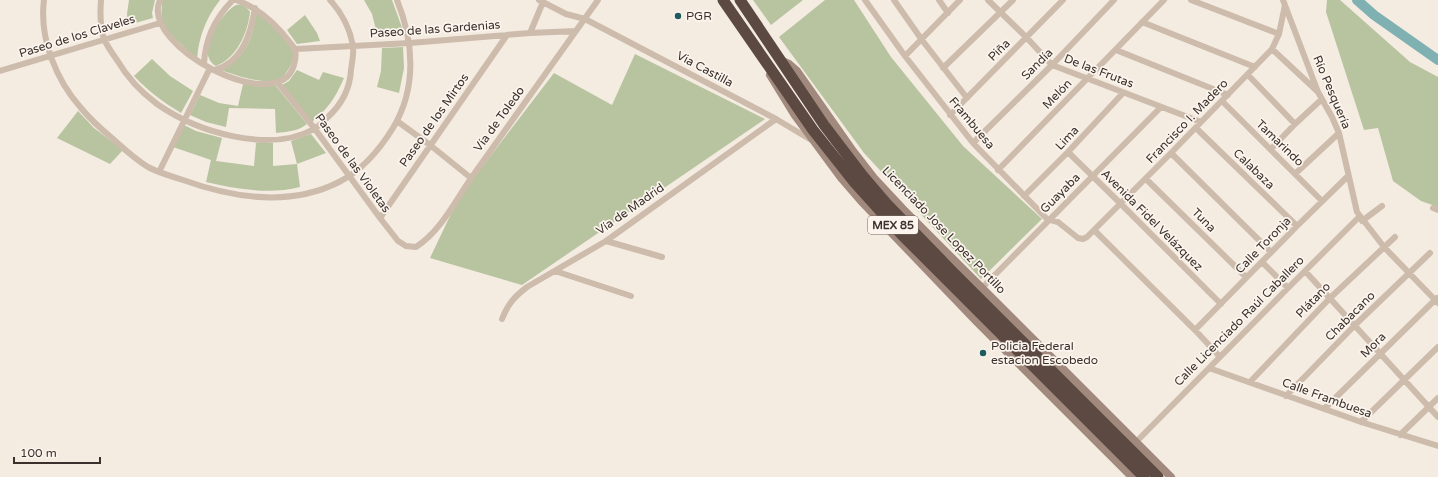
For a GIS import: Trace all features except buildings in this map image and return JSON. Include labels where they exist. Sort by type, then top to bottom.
[{"type":"highway","name":"Licenciado Jose Lopez Portillo","points":[[723,0],[813,130],[855,183],[902,235],[1158,477]]},
{"type":"highway","name":"Licenciado Jose Lopez Portillo","points":[[740,0],[824,125],[863,176],[892,210],[979,291],[1040,366],[1144,477]]},
{"type":"street","points":[[44,0],[44,24],[50,56],[64,85],[76,103],[91,120],[134,157],[159,172],[207,189],[260,197],[297,196],[328,187],[349,176],[376,152],[387,138],[397,121],[405,99],[410,77],[410,43],[406,24],[397,0]]},
{"type":"street","points":[[101,0],[100,12],[104,39],[118,62],[138,87],[156,103],[185,120],[229,135],[258,141],[284,139],[315,129],[332,114],[339,106],[345,95],[351,77],[353,46],[343,18],[330,0]]},
{"type":"street","points":[[160,0],[157,10],[160,23],[181,49],[204,64],[227,76],[247,82],[267,84],[278,82],[288,77],[290,74],[295,61],[296,49],[275,24],[246,2],[235,0],[218,17],[209,34],[206,44],[204,64]]},
{"type":"street","name":"Vía de Toledo","points":[[416,247],[424,242],[437,229],[471,178],[598,0]]},
{"type":"street","name":"Frambuesa","points":[[865,0],[905,56],[973,143],[1049,220],[1058,222],[1078,238],[1082,239]]},
{"type":"street","points":[[894,0],[922,40],[967,98]]},
{"type":"street","points":[[939,0],[948,13]]},
{"type":"street","points":[[905,56],[960,0]]},
{"type":"street","name":"De las Frutas","points":[[988,0],[1052,65],[1161,108],[1201,122]]},
{"type":"street","points":[[943,68],[1012,0]]},
{"type":"street","name":"Piña","points":[[950,115],[1063,0]]},
{"type":"street","name":"Sandía","points":[[973,143],[1052,65],[1114,0]]},
{"type":"street","name":"Melón","points":[[998,170],[1164,0]]},
{"type":"street","points":[[1191,0],[1279,34]]},
{"type":"street","points":[[530,33],[541,1]]},
{"type":"street","name":"Via Castilla","points":[[541,1],[566,14],[585,18],[776,119],[814,142]]},
{"type":"street","name":"Francisco I. Madero","points":[[1082,239],[1087,237],[1146,179],[1272,49],[1279,34],[1284,2]]},
{"type":"street","name":"Río Pesquería","points":[[1284,2],[1318,92],[1339,133],[1355,208],[1361,219],[1384,247],[1437,300]]},
{"type":"street","points":[[159,172],[213,69],[228,64],[236,58],[244,47],[252,27],[255,8]]},
{"type":"street","points":[[1142,22],[1255,67]]},
{"type":"street","name":"Paseo de los Claveles","points":[[0,71],[160,23]]},
{"type":"street","name":"Paseo de las Gardenias","points":[[296,49],[410,43],[530,33],[576,31]]},
{"type":"street","name":"Paseo de los Mirtos","points":[[380,218],[507,35]]},
{"type":"street","points":[[1272,49],[1318,92]]},
{"type":"street","points":[[1116,50],[1228,95]]},
{"type":"street","name":"Licenciado Jose Lopez Portillo","points":[[768,64],[770,76],[794,114],[842,179],[897,240],[1132,477]]},
{"type":"street","points":[[1248,75],[1295,124]]},
{"type":"street","name":"Paseo de las Violetas","points":[[278,82],[315,129],[380,218],[402,244],[416,247]]},
{"type":"street","name":"Lima","points":[[1024,196],[1068,152],[1123,93]]},
{"type":"street","points":[[1271,149],[1322,99]]},
{"type":"street","name":"Tamarindo","points":[[1222,101],[1296,173],[1322,201]]},
{"type":"street","name":"Guayaba","points":[[979,291],[1161,108]]},
{"type":"street","name":"Vía de Madrid","points":[[502,319],[507,306],[516,296],[606,241],[776,119]]},
{"type":"street","points":[[397,121],[471,178]]},
{"type":"street","name":"Calabaza","points":[[1196,128],[1297,226]]},
{"type":"street","points":[[1296,173],[1339,133]]},
{"type":"street","name":"Avenida Fidel Velázquez","points":[[1068,152],[1221,304]]},
{"type":"street","points":[[1171,153],[1271,252]]},
{"type":"street","name":"Calle Toronja","points":[[1195,330],[1348,176]]},
{"type":"street","name":"Tuna","points":[[1146,179],[1246,277]]},
{"type":"street","name":"Calle Licenciado Raúl Caballero","points":[[1136,442],[1305,271],[1361,219],[1382,206]]},
{"type":"street","points":[[1094,230],[1195,330],[1220,357]]},
{"type":"street","name":"Plátano","points":[[1250,382],[1330,298],[1395,237]]},
{"type":"street","points":[[606,241],[662,257]]},
{"type":"street","name":"Chabacano","points":[[1286,396],[1355,325],[1430,253]]},
{"type":"street","points":[[1262,262],[1288,288]]},
{"type":"street","points":[[555,271],[631,296]]},
{"type":"street","points":[[1305,271],[1438,417]]},
{"type":"street","name":"Licenciado Jose Lopez Portillo","points":[[979,291],[1171,477]]},
{"type":"street","name":"Mora","points":[[1324,409],[1437,300]]},
{"type":"street","points":[[1361,422],[1438,347]]},
{"type":"street","name":"Calle Frambuesa","points":[[1209,368],[1361,422],[1438,446]]},
{"type":"street","points":[[1400,435],[1428,406],[1438,398]]},
{"type":"green space","points":[[129,0],[155,0],[152,13],[153,18],[128,25],[127,14]]},
{"type":"green space","points":[[162,0],[220,0],[207,21],[201,35],[197,59],[171,35],[161,22]]},
{"type":"green space","points":[[364,0],[392,0],[405,36],[378,37],[372,14]]},
{"type":"green space","points":[[753,0],[803,0],[771,25]]},
{"type":"green space","points":[[825,0],[854,0],[891,57],[963,146],[1042,219],[981,279],[864,153],[779,37]]},
{"type":"green space","points":[[1327,0],[1340,0],[1410,62],[1438,77],[1438,207],[1421,201],[1393,181],[1378,128],[1364,130],[1326,12]]},
{"type":"green space","points":[[236,5],[244,6],[250,12],[247,28],[235,51],[230,57],[216,66],[210,60],[208,53],[212,34],[223,16]]},
{"type":"green space","points":[[256,12],[283,37],[293,53],[293,60],[282,78],[269,81],[260,81],[234,75],[221,70],[236,60],[247,46],[253,30]]},
{"type":"green space","points":[[305,15],[317,33],[320,41],[297,44],[287,30]]},
{"type":"green space","points":[[403,47],[404,68],[399,93],[377,87],[381,71],[382,48]]},
{"type":"green space","points":[[635,54],[765,119],[522,285],[430,258],[459,197],[554,73],[612,105]]},
{"type":"green space","points":[[152,59],[170,76],[193,91],[181,113],[156,96],[134,76]]},
{"type":"green space","points":[[297,70],[319,80],[323,72],[344,78],[331,102],[312,122],[282,85],[289,81]]},
{"type":"green space","points":[[243,84],[276,86],[307,124],[296,130],[276,133],[275,109],[229,108],[226,127],[206,122],[190,115],[200,95],[219,103],[238,106]]},
{"type":"green space","points":[[78,111],[94,128],[123,150],[110,164],[57,138]]},
{"type":"green space","points":[[184,125],[196,131],[222,138],[216,161],[254,166],[256,143],[273,143],[273,166],[297,164],[300,187],[277,191],[265,191],[241,189],[206,182],[211,160],[173,147]]},
{"type":"green space","points":[[311,134],[326,153],[297,164],[291,141]]},
{"type":"waterway","name":"Río Pesquería","points":[[1357,0],[1374,15],[1438,60]]},
{"type":"place","name":"PGR","points":[[678,16]]},
{"type":"place","name":"Policia Federal estacion Escobedo","points":[[983,353]]}]
